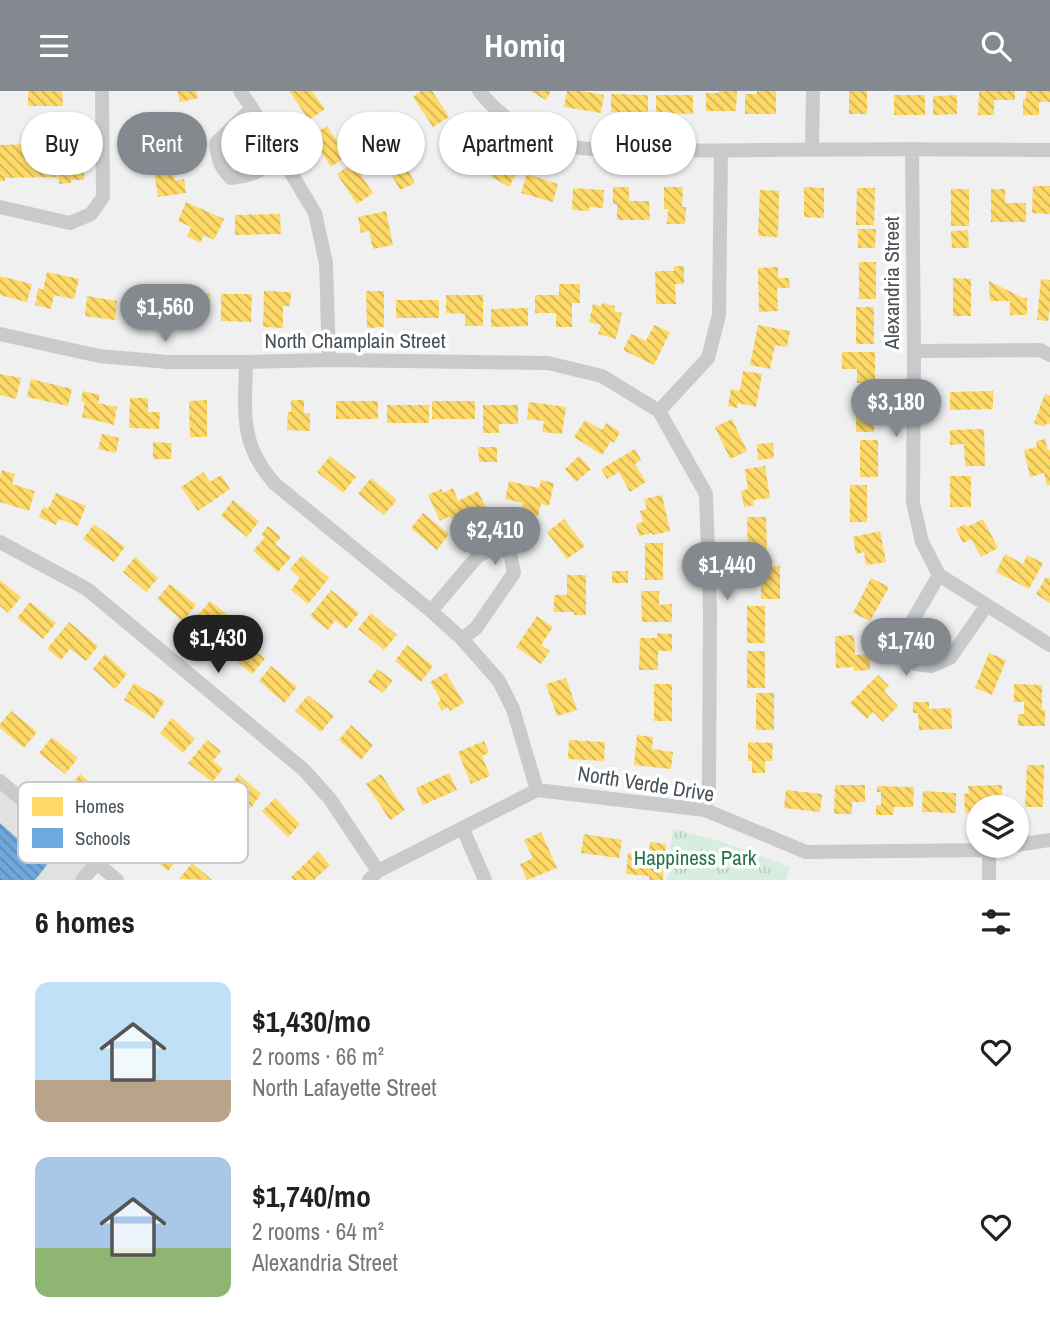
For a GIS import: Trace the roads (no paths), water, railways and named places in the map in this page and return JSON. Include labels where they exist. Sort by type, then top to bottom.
[{"type":"street","points":[[0,207],[70,223],[91,213],[103,197],[102,91]]},
{"type":"street","points":[[240,91],[254,112]]},
{"type":"street","points":[[479,91],[499,113],[537,136],[561,144],[601,150],[1050,150]]},
{"type":"street","points":[[812,149],[813,91]]},
{"type":"street","points":[[248,112],[252,108]]},
{"type":"street","points":[[221,138],[216,143],[221,166]]},
{"type":"street","name":"Alexandria Street","points":[[912,149],[913,502],[922,542],[939,575]]},
{"type":"street","points":[[705,810],[709,787],[710,612],[706,494],[659,411],[708,358],[719,315],[722,151]]},
{"type":"street","points":[[228,175],[231,178],[253,175]]},
{"type":"street","points":[[292,175],[315,213],[326,263],[328,360]]},
{"type":"street","name":"North Champlain Street","points":[[0,334],[99,356],[168,362],[328,360],[548,363],[603,376],[659,411]]},
{"type":"street","points":[[914,351],[1040,351],[1050,355]]},
{"type":"street","points":[[0,542],[87,589],[304,770],[330,799],[374,876],[537,790],[513,709],[499,681],[462,639],[431,611],[265,473],[247,435],[246,362]]},
{"type":"street","points":[[431,611],[477,557],[495,547],[510,553],[514,573],[476,628],[462,639]]},
{"type":"street","points":[[987,605],[950,658],[931,666],[916,664],[905,648],[906,632],[939,575],[987,605],[1050,645]]},
{"type":"street","points":[[0,781],[18,796]]},
{"type":"street","name":"North Verde Drive","points":[[537,790],[705,810],[806,852],[966,850]]},
{"type":"street","points":[[463,829],[485,880]]},
{"type":"street","name":"North Verde Drive","points":[[1029,843],[1050,840]]},
{"type":"street","points":[[989,858],[989,880]]},
{"type":"street","points":[[82,880],[97,863],[117,880]]},
{"type":"park label","name":"Happiness Park","points":[[695,858]]}]
